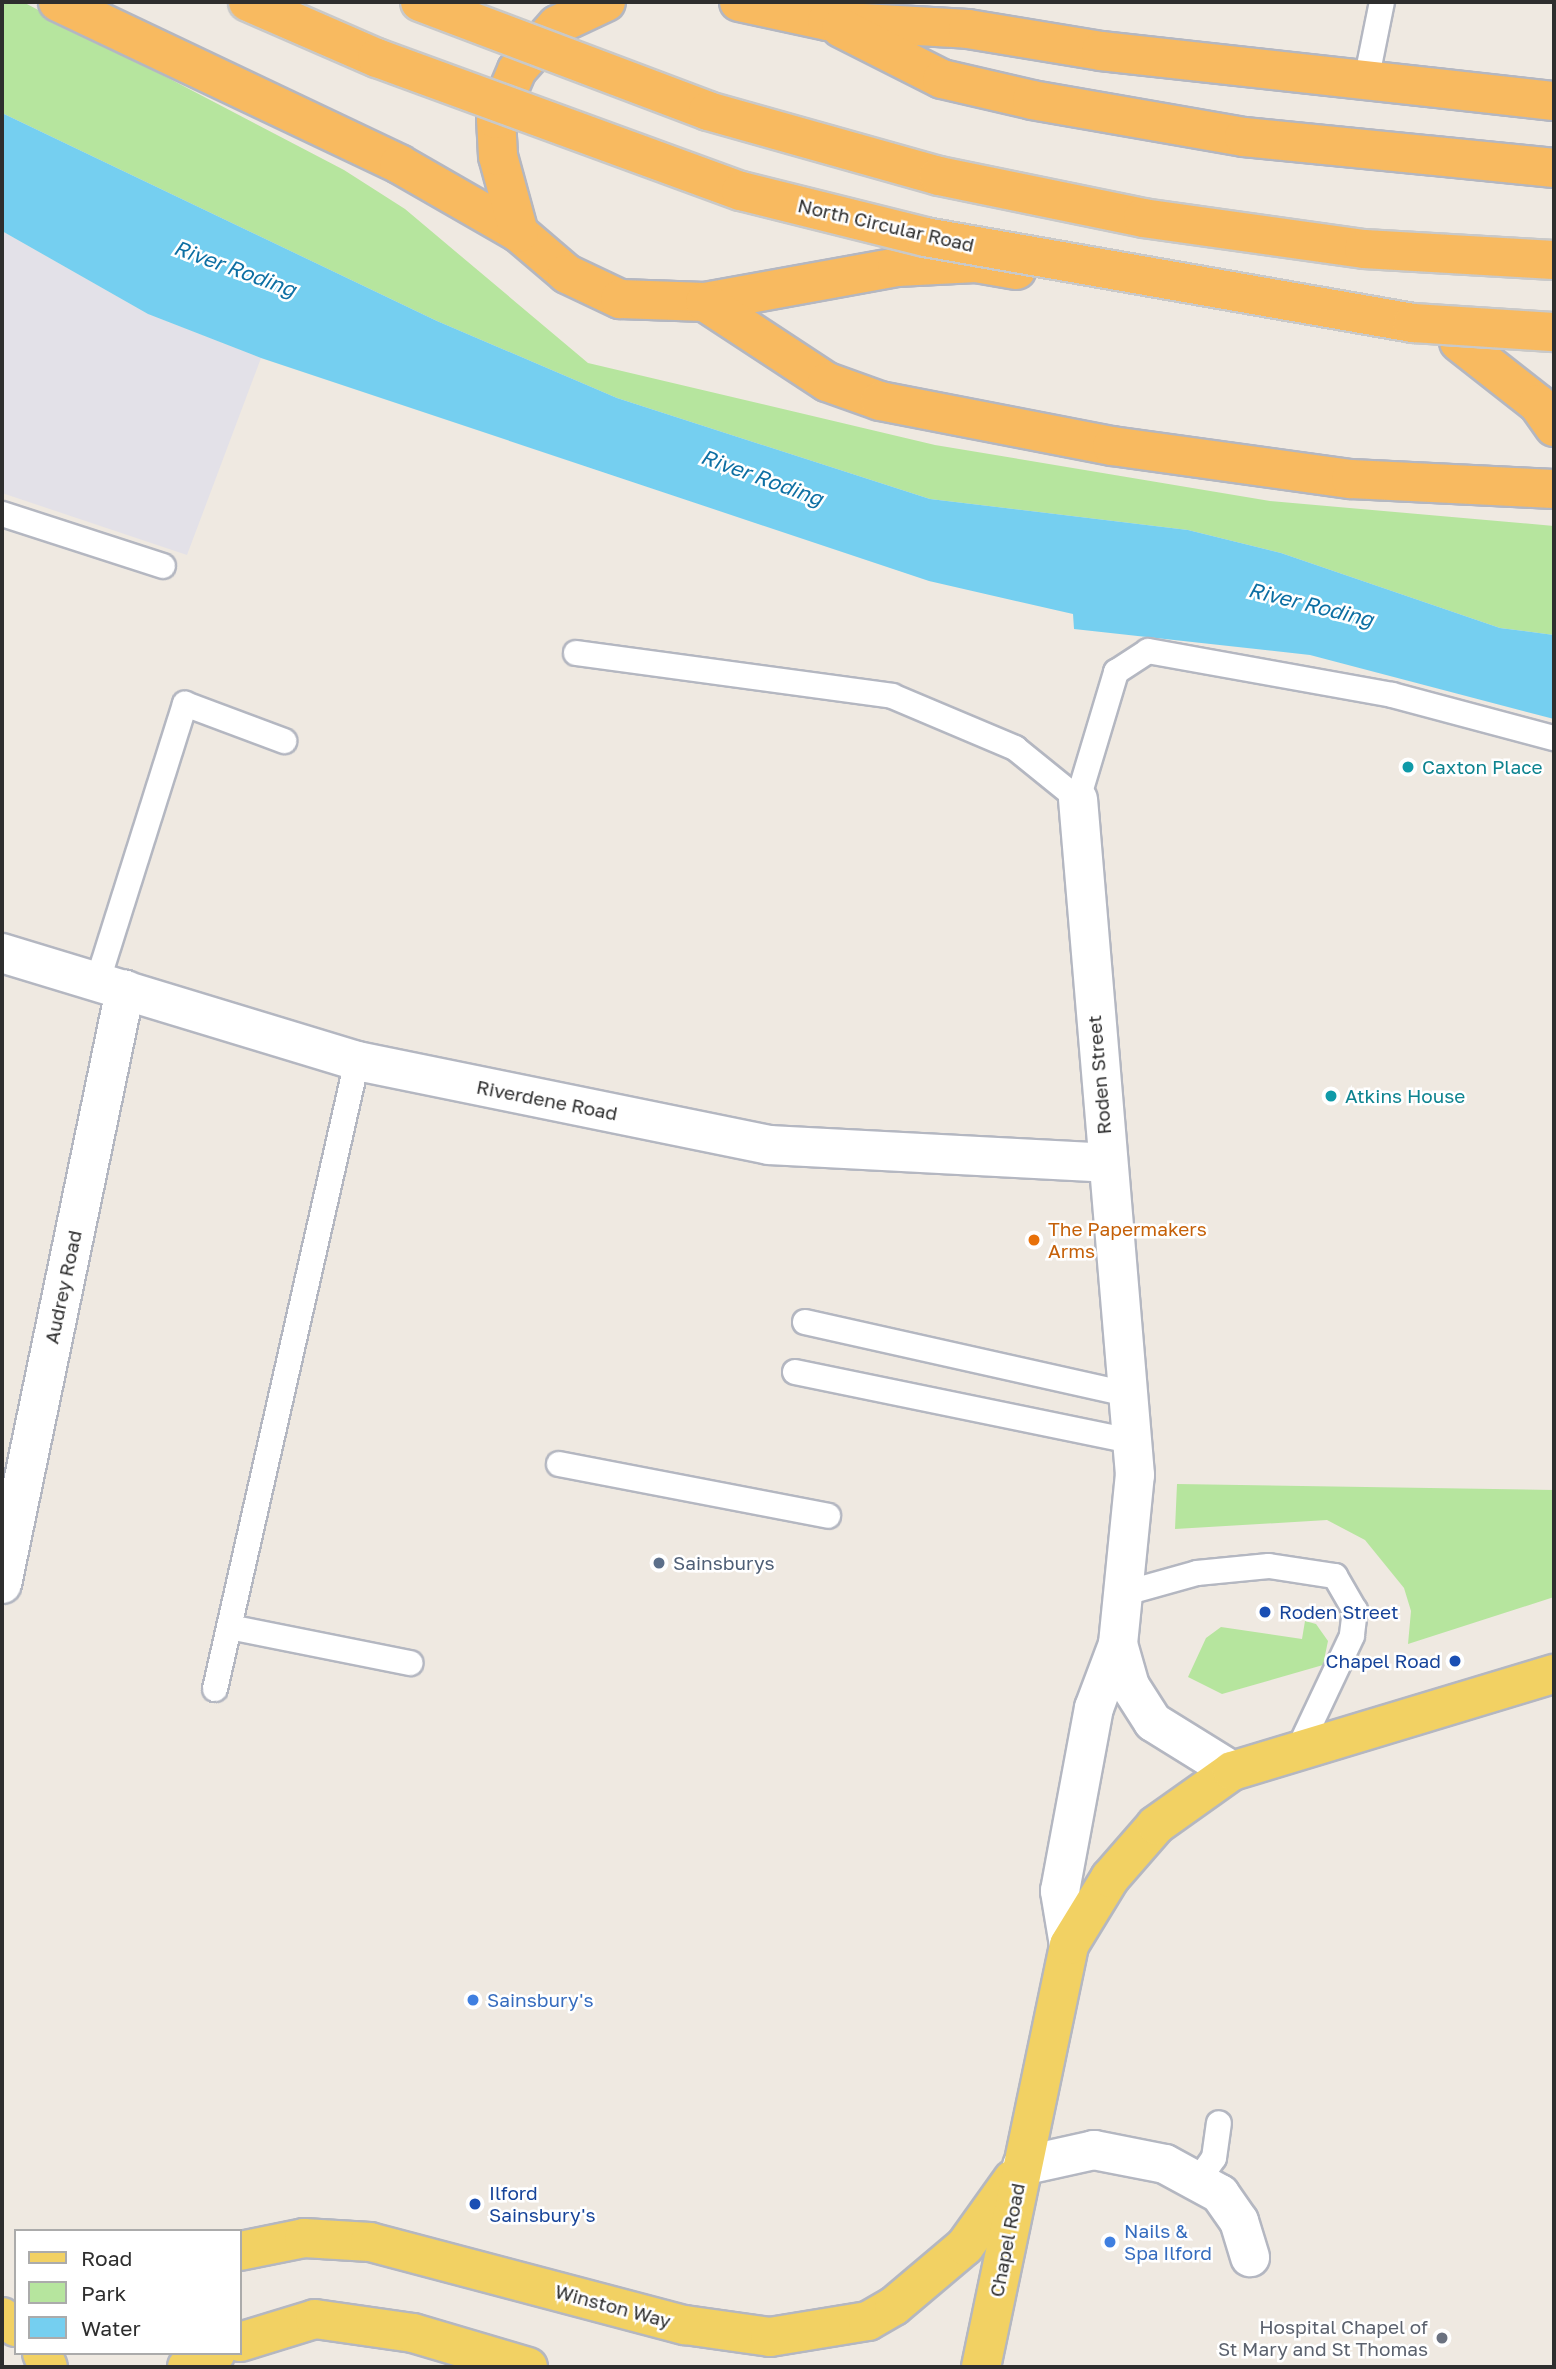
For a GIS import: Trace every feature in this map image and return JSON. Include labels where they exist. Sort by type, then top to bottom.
[{"type":"highway","points":[[58,2],[399,163],[519,233],[567,274],[621,299],[705,302],[897,267],[976,263],[1304,323],[1459,342],[1554,349]]},
{"type":"highway","name":"North Circular Road","points":[[248,2],[377,58],[741,191],[925,237],[1413,323],[1554,332]]},
{"type":"highway","points":[[420,2],[708,111],[939,176],[1143,218],[1364,249],[1554,260]]},
{"type":"highway","points":[[519,233],[498,156],[496,119],[517,69],[557,25],[606,2]]},
{"type":"highway","points":[[739,2],[827,21],[968,29],[1101,51],[1554,101]]},
{"type":"highway","points":[[827,21],[942,79],[1032,100],[1244,138],[1554,168]]},
{"type":"highway","points":[[705,302],[827,382],[955,417],[1351,479],[1554,489]]},
{"type":"highway","points":[[1459,342],[1538,404],[1554,426]]},
{"type":"main road","points":[[1022,2166],[1069,1945],[1110,1878],[1156,1825],[1232,1771],[1554,1675]]},
{"type":"main road","name":"Chapel Road","points":[[965,2246],[1022,2166]]},
{"type":"main road","name":"Chapel Road","points":[[981,2367],[1022,2166]]},
{"type":"main road","name":"Winston Way","points":[[242,2251],[304,2238],[370,2242],[685,2325],[770,2337],[867,2321],[921,2288],[965,2246]]},
{"type":"main road","points":[[242,2341],[315,2319],[413,2333],[528,2367]]},
{"type":"main road","points":[[187,2367],[212,2355]]},
{"type":"street","name":"Roden Street","points":[[1069,1945],[1060,1891],[1094,1708],[1118,1644],[1135,1475],[1078,800]]},
{"type":"street","name":"Riverdene Road","points":[[2,953],[357,1061],[769,1145],[1107,1163]]},
{"type":"street","name":"Audrey Road","points":[[2,1584],[111,987]]},
{"type":"street","name":"Roden Street","points":[[1118,1644],[1130,1686],[1153,1722],[1232,1771]]},
{"type":"street","points":[[1022,2166],[1094,2150],[1165,2164],[1220,2194],[1239,2221],[1250,2257]]},
{"type":"lane","points":[[1367,81],[1382,2]]},
{"type":"lane","points":[[2,514],[163,566]]},
{"type":"lane","points":[[576,653],[892,696],[1015,748],[1078,800],[1116,672],[1148,651],[1392,695],[1554,738]]},
{"type":"lane","points":[[111,987],[185,704],[284,741]]},
{"type":"lane","points":[[215,1689],[357,1061]]},
{"type":"lane","points":[[805,1322],[1128,1394]]},
{"type":"lane","points":[[795,1373],[1132,1441]]},
{"type":"lane","points":[[559,1464],[828,1516]]},
{"type":"lane","points":[[1122,1594],[1197,1573],[1269,1566],[1335,1576],[1355,1610],[1352,1636],[1298,1750]]},
{"type":"lane","points":[[230,1627],[410,1663]]},
{"type":"lane","points":[[1197,2182],[1214,2158],[1219,2123]]},
{"type":"shaded area","points":[[2,231],[148,314],[261,358],[187,555],[2,493]]},
{"type":"green space","points":[[2,2],[23,2],[344,170],[405,209],[588,363],[935,445],[1270,501],[1554,526],[1554,635],[1500,628],[1281,553],[1188,530],[930,499],[617,398],[437,321],[2,113]]},
{"type":"green space","points":[[1177,1484],[1554,1490],[1554,1597],[1408,1644],[1411,1611],[1404,1588],[1365,1540],[1327,1520],[1175,1529]]},
{"type":"green space","points":[[1305,1621],[1316,1624],[1328,1641],[1323,1665],[1222,1694],[1188,1677],[1206,1638],[1221,1627],[1302,1639]]},
{"type":"water","name":"River Roding","points":[[2,113],[437,321],[617,398],[930,499],[1188,530],[1281,553],[1500,628],[1554,635],[1554,719],[1310,655],[1074,629],[1073,614],[929,581],[261,358],[148,314],[2,231]]},
{"type":"place","name":"Caxton Place","points":[[1408,767]]},
{"type":"place","name":"Atkins House","points":[[1331,1096]]},
{"type":"place","name":"The Papermakers Arms","points":[[1034,1240]]},
{"type":"place","name":"Sainsburys","points":[[659,1563]]},
{"type":"place","name":"Roden Street","points":[[1265,1612]]},
{"type":"place","name":"Chapel Road","points":[[1455,1661]]},
{"type":"place","name":"Sainsbury's","points":[[473,2000]]},
{"type":"place","name":"Ilford Sainsbury's","points":[[475,2204]]},
{"type":"place","name":"Nails & Spa Ilford","points":[[1110,2242]]},
{"type":"place","name":"Hospital Chapel of St Mary and St Thomas","points":[[1442,2338]]}]
